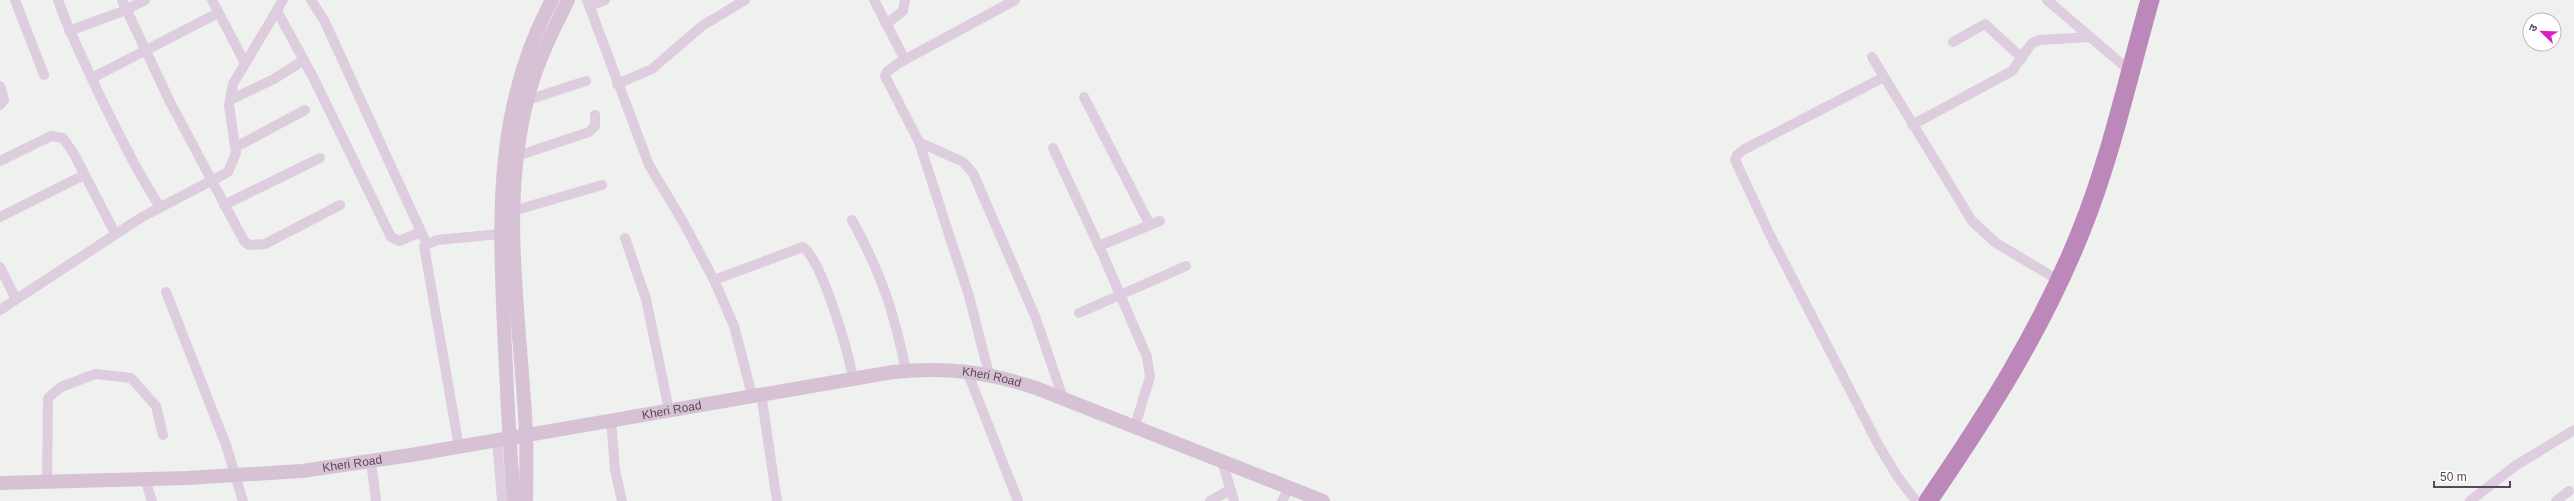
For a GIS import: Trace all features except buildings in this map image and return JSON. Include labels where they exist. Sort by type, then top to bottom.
[{"type":"highway","points":[[1928,501],[1986,415],[2044,315],[2060,281],[2082,230],[2098,182],[2150,0]]},
{"type":"street","points":[[15,0],[44,75]]},
{"type":"street","points":[[58,0],[69,31],[135,169],[160,207]]},
{"type":"street","points":[[69,31],[124,5],[145,0]]},
{"type":"street","points":[[212,0],[245,63]]},
{"type":"street","points":[[0,310],[115,233],[160,207],[212,182],[228,172],[234,162],[236,147],[230,100],[233,84],[284,0]]},
{"type":"street","points":[[311,0],[324,20],[426,244],[424,250],[459,447]]},
{"type":"street","points":[[526,501],[513,437],[500,234],[502,169],[515,94],[528,53],[552,0]]},
{"type":"street","points":[[514,501],[513,211],[517,156],[528,100],[541,58],[568,0]]},
{"type":"street","points":[[605,0],[588,3],[617,84],[649,165],[682,220],[714,280],[734,326],[757,394],[778,501]]},
{"type":"street","points":[[617,84],[652,69],[702,26],[745,0]]},
{"type":"street","points":[[874,0],[904,60]]},
{"type":"street","points":[[886,24],[903,11],[905,0]]},
{"type":"street","points":[[989,374],[969,296],[919,142],[886,76],[891,68],[904,60],[1015,0]]},
{"type":"street","points":[[2047,0],[2130,71]]},
{"type":"street","points":[[124,5],[145,52],[244,241],[256,246],[340,206]]},
{"type":"street","points":[[277,11],[304,60],[391,237],[399,241],[421,232]]},
{"type":"street","points":[[92,78],[218,13]]},
{"type":"street","points":[[1953,42],[1985,24],[2022,58]]},
{"type":"street","points":[[1912,125],[2012,71],[2032,44],[2040,40],[2090,37]]},
{"type":"street","points":[[1872,57],[1912,125],[1972,221],[1996,243],[2060,281]]},
{"type":"street","points":[[230,100],[274,79],[304,60]]},
{"type":"street","points":[[1884,77],[1743,150],[1737,155],[1735,160],[1769,233],[1879,446],[1896,476],[1916,501]]},
{"type":"street","points":[[528,100],[586,81]]},
{"type":"street","points":[[0,86],[4,100],[0,105]]},
{"type":"street","points":[[1084,97],[1150,225]]},
{"type":"street","points":[[236,147],[305,110]]},
{"type":"street","points":[[517,156],[589,132],[595,126],[595,115]]},
{"type":"street","points":[[0,161],[50,136],[58,135],[68,144],[115,233]]},
{"type":"street","points":[[919,142],[963,162],[974,173],[1035,316],[1063,398]]},
{"type":"street","points":[[1053,148],[1099,246],[1149,367],[1148,384],[1135,426]]},
{"type":"street","points":[[224,205],[320,158]]},
{"type":"street","points":[[0,217],[84,175]]},
{"type":"street","points":[[513,211],[602,185]]},
{"type":"street","points":[[852,220],[873,262],[890,302],[906,371]]},
{"type":"street","points":[[1099,246],[1160,221]]},
{"type":"street","points":[[426,244],[437,240],[500,234]]},
{"type":"street","points":[[625,238],[639,275],[653,326],[669,410]]},
{"type":"street","points":[[714,280],[803,247],[810,256],[835,311],[847,350],[853,378]]},
{"type":"street","points":[[1079,313],[1186,266]]},
{"type":"street","points":[[0,267],[16,299]]},
{"type":"street","points":[[166,292],[236,474],[243,501]]},
{"type":"street","name":"Kheri Road","points":[[0,483],[268,474],[371,461],[459,447],[853,378],[906,371],[967,371],[989,374],[1063,398],[1322,501]]},
{"type":"street","points":[[967,371],[1018,501]]},
{"type":"street","points":[[47,482],[48,398],[61,387],[95,374],[131,378],[156,406],[163,435]]},
{"type":"street","points":[[611,420],[615,470],[622,501]]},
{"type":"street","points":[[2470,501],[2515,466],[2574,430]]},
{"type":"street","points":[[502,501],[513,437]]},
{"type":"street","points":[[371,461],[376,501]]},
{"type":"street","points":[[1222,461],[1234,501]]},
{"type":"street","points":[[145,479],[152,501]]},
{"type":"street","points":[[1282,501],[1289,488]]},
{"type":"street","points":[[1210,501],[1230,490]]},
{"type":"street","points":[[2556,501],[2569,492]]}]
